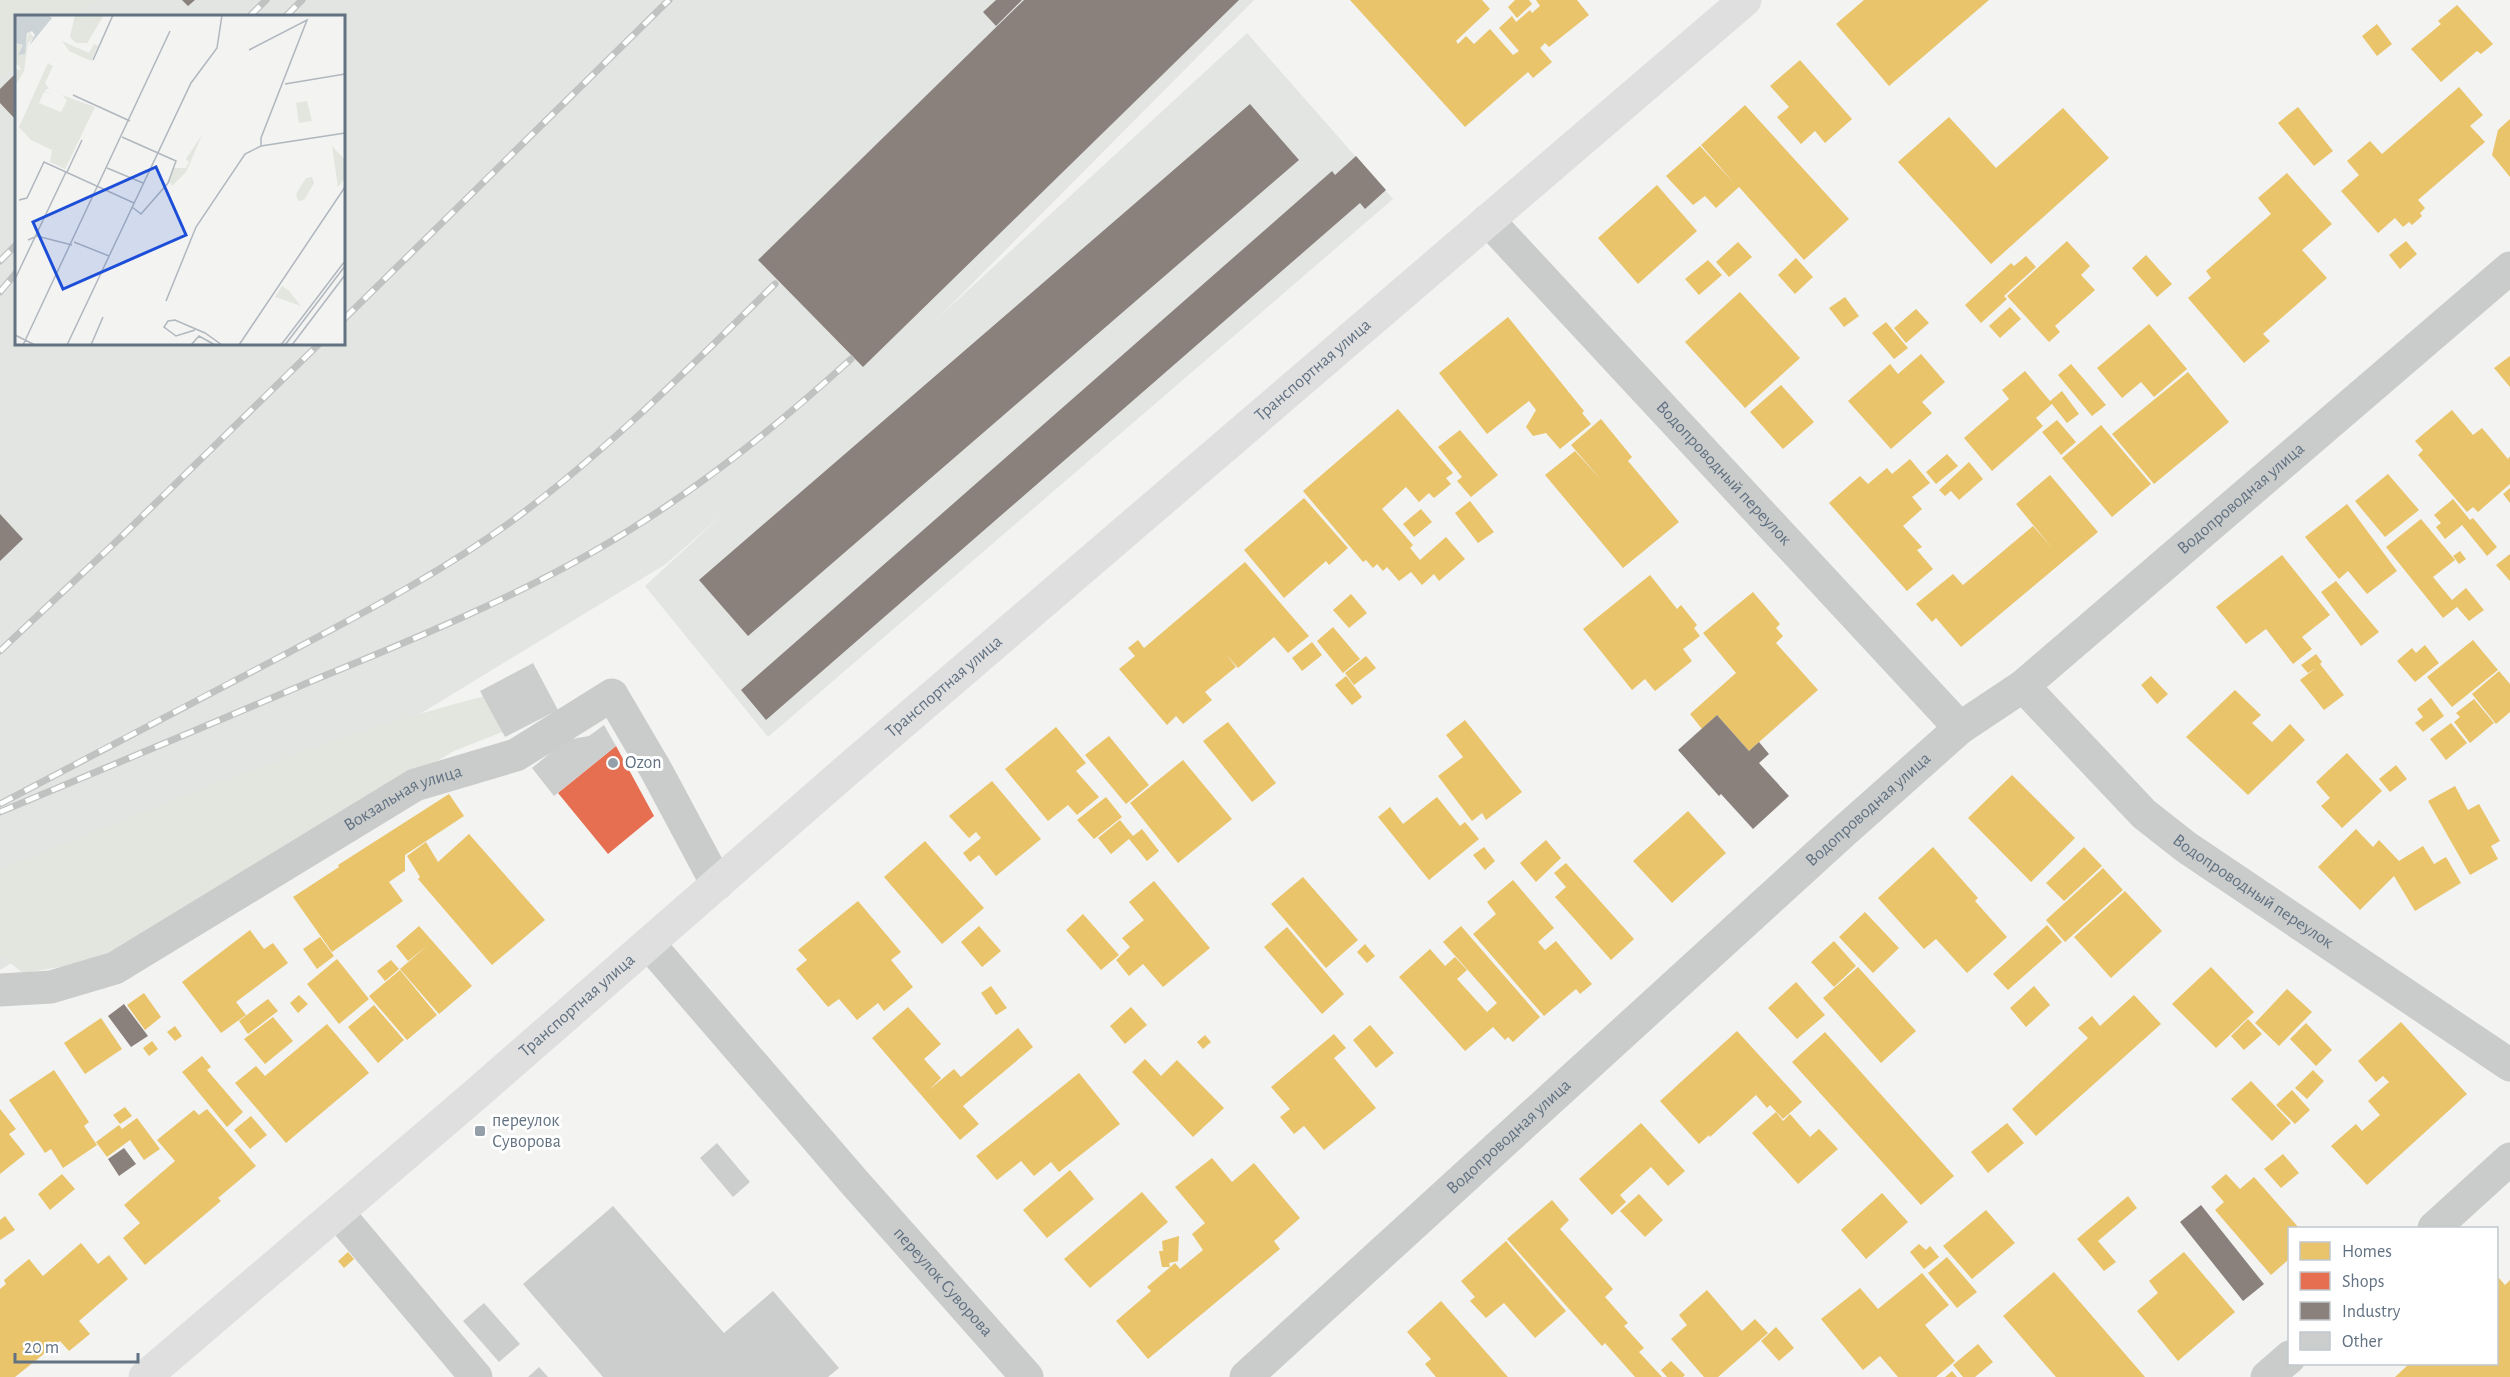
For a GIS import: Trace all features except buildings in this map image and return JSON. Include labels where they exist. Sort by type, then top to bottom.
[{"type":"street","name":"Транспортная улица","points":[[145,1377],[339,1213],[873,748],[1745,0]]},
{"type":"street","name":"Водопроводный переулок","points":[[1488,220],[1960,728]]},
{"type":"street","name":"Водопроводная улица","points":[[1246,1377],[1842,832],[1960,728],[2024,686],[2510,268]]},
{"type":"street","name":"Водопроводный переулок","points":[[2024,686],[2144,814],[2186,848],[2510,1065]]},
{"type":"street","name":"Вокзальная улица","points":[[0,990],[51,987],[115,968],[415,785],[516,755],[612,695],[717,884]]},
{"type":"street","name":"переулок Суворова","points":[[649,944],[847,1174],[1027,1377]]},
{"type":"street","points":[[2435,1227],[2510,1159]]},
{"type":"street","points":[[339,1213],[476,1377]]},
{"type":"street","points":[[2267,1377],[2288,1358]]},
{"type":"shaded area","points":[[0,0],[1254,0],[938,318],[1247,33],[1393,199],[768,737],[645,586],[723,514],[666,564],[0,970]]},
{"type":"shaded area","points":[[0,0],[96,0],[74,15],[15,15],[15,67],[0,78]]},
{"type":"shaded area","points":[[501,692],[515,727],[454,751],[260,866],[110,959],[23,973],[0,955],[0,870],[310,749],[373,728]]},
{"type":"railway","points":[[251,15],[266,0]]},
{"type":"railway","points":[[287,15],[302,0]]},
{"type":"railway","points":[[345,318],[669,0]]},
{"type":"railway","points":[[0,261],[15,246]]},
{"type":"railway","points":[[0,292],[15,274]]},
{"type":"railway","points":[[0,804],[280,657],[456,559],[512,521],[615,437],[775,284]]},
{"type":"railway","points":[[0,651],[318,345]]},
{"type":"railway","points":[[0,812],[426,633],[564,568],[632,529],[730,461],[851,359]]},
{"type":"place","name":"Ozon","points":[[613,763]]},
{"type":"place","name":"переулок Суворова","points":[[480,1131]]}]
